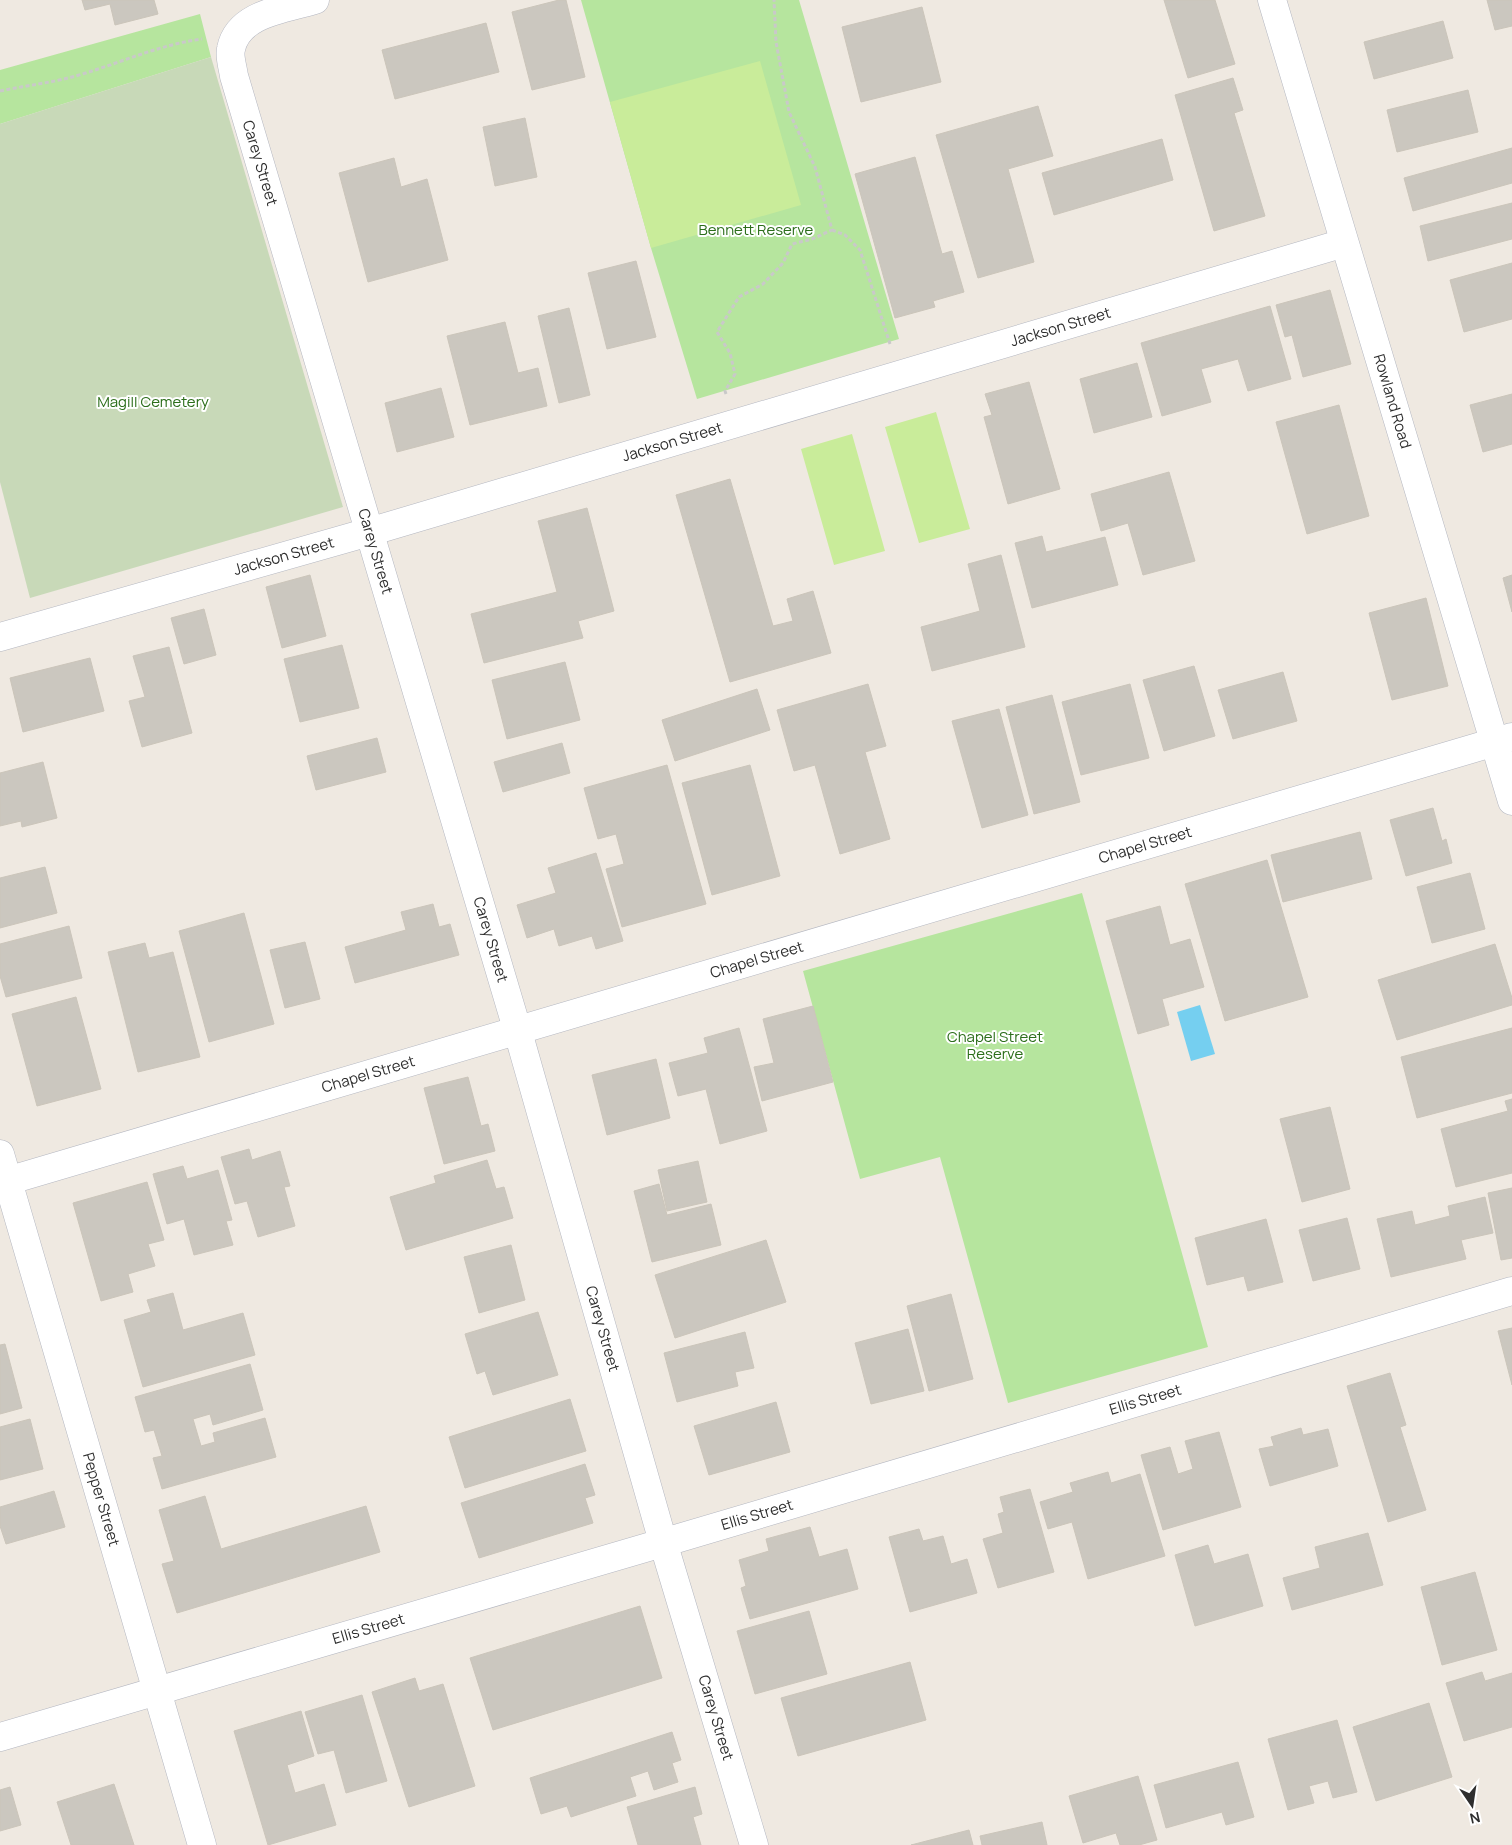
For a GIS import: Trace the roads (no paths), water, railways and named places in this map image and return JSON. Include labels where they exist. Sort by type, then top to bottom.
[{"type":"street","name":"Carey Street","points":[[315,0],[250,21],[235,36],[230,51],[234,76],[518,1032],[663,1542],[754,1845]]},
{"type":"street","name":"Rowland Road","points":[[1272,0],[1344,243],[1503,739],[1512,801]]},
{"type":"street","name":"Jackson Street","points":[[0,637],[369,532],[1344,243]]},
{"type":"street","name":"Chapel Street","points":[[4,1182],[518,1032],[1503,739]]},
{"type":"street","name":"Pepper Street","points":[[0,1154],[4,1182],[202,1845]]},
{"type":"street","name":"Ellis Street","points":[[0,1737],[1512,1291]]},
{"type":"water","points":[[1200,1005],[1215,1054],[1191,1061],[1177,1012]]},
{"type":"park label","name":"Bennett Reserve","points":[[756,230]]},
{"type":"park label","name":"Magill Cemetery","points":[[153,402]]},
{"type":"park label","name":"Chapel Street Reserve","points":[[995,1046]]}]
